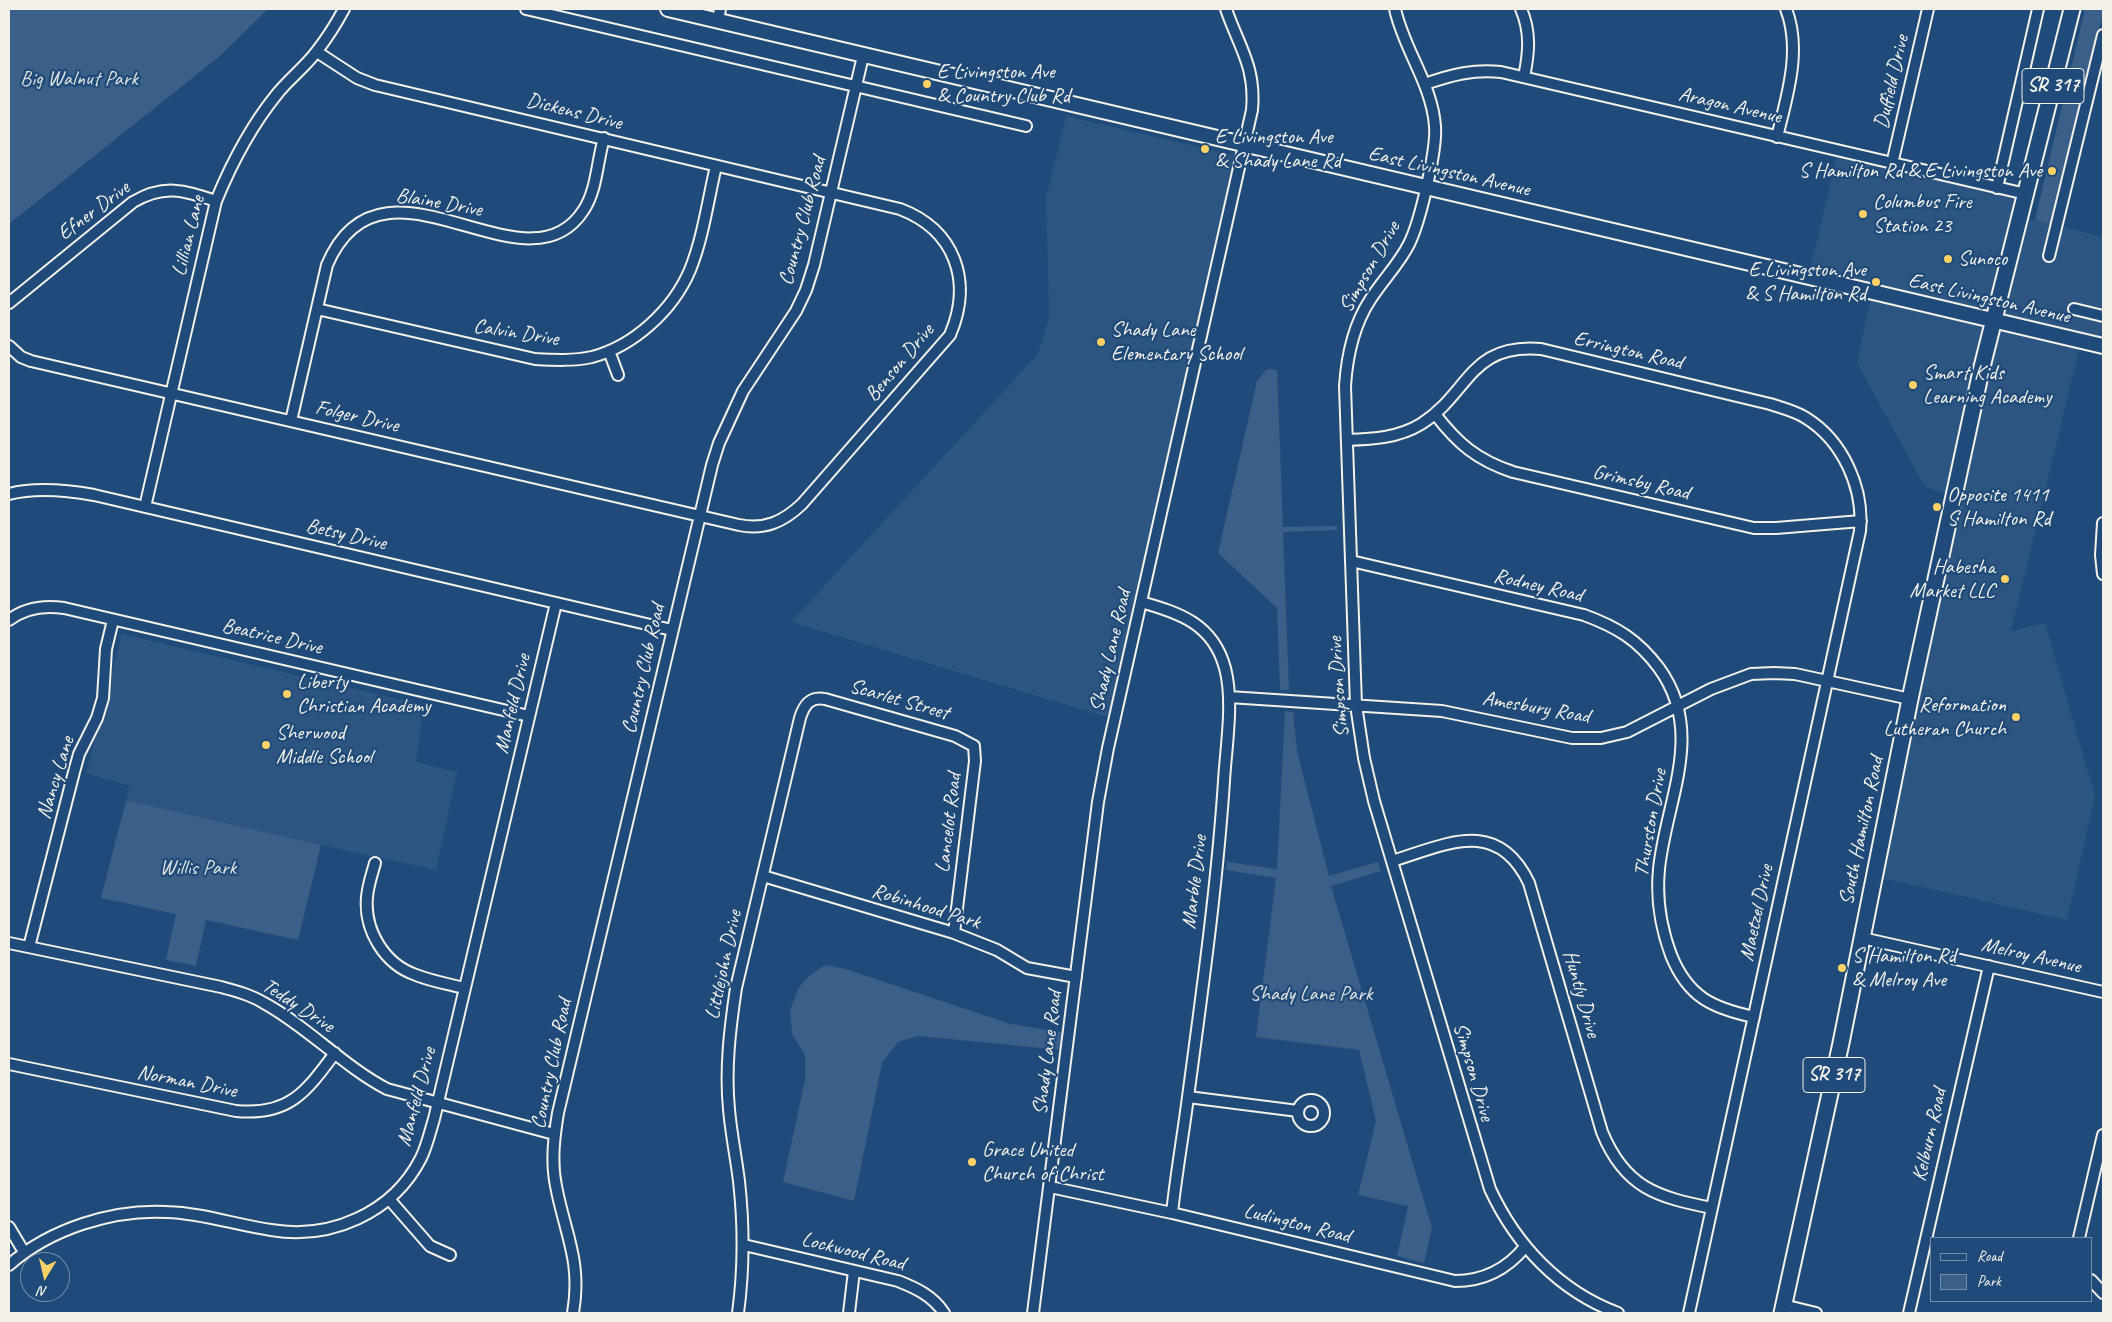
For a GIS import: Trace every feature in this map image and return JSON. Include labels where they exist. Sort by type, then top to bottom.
[{"type":"main road","name":"East Livingston Avenue","points":[[668,9],[719,14],[864,56],[2103,346]]},
{"type":"main road","name":"South Hamilton Road","points":[[1783,1309],[1862,938],[1910,699],[1994,320],[2072,9]]},
{"type":"street","name":"Lillian Lane","points":[[145,508],[216,201],[250,131],[278,92],[317,52],[344,9]]},
{"type":"street","points":[[526,9],[1026,126]]},
{"type":"street","name":"Shady Lane Road","points":[[1033,1313],[1098,802],[1108,748],[1252,110],[1254,93],[1252,76],[1248,61],[1226,9]]},
{"type":"street","name":"Simpson Drive","points":[[1395,9],[1407,48],[1430,98],[1436,127],[1432,158],[1416,226],[1409,244],[1370,300],[1359,320],[1346,364],[1345,386],[1356,705],[1366,767],[1392,861],[1490,1189],[1502,1215],[1543,1267],[1562,1283],[1588,1300],[1618,1313]]},
{"type":"street","points":[[1521,9],[1528,32],[1529,48],[1524,77]]},
{"type":"street","points":[[1777,137],[1790,82],[1792,61],[1792,36],[1786,9]]},
{"type":"street","name":"Duffield Drive","points":[[1892,164],[1928,9]]},
{"type":"street","points":[[1997,188],[2038,9]]},
{"type":"street","points":[[2049,256],[2103,35]]},
{"type":"street","name":"Dickens Drive","points":[[317,52],[357,78],[375,85],[830,193]]},
{"type":"street","name":"Country Club Road","points":[[573,1313],[576,1298],[576,1270],[572,1245],[555,1185],[554,1134],[712,465],[727,424],[743,391],[796,311],[806,290],[814,265],[864,56]]},
{"type":"street","name":"Aragon Avenue","points":[[1425,84],[1469,71],[1501,72],[2026,194]]},
{"type":"street","name":"Blaine Drive","points":[[292,421],[327,265],[340,240],[357,224],[380,213],[393,212],[418,214],[519,238],[538,238],[557,234],[566,229],[579,216],[588,202],[604,138]]},
{"type":"street","name":"Calvin Drive","points":[[317,309],[535,359],[564,360],[592,357],[609,351],[626,342],[655,320],[679,290],[694,257],[716,166]]},
{"type":"street","name":"Efner Drive","points":[[9,303],[132,202],[142,196],[162,190],[175,190],[216,201]]},
{"type":"street","name":"Benson Drive","points":[[700,516],[750,527],[763,527],[786,519],[802,504],[946,341],[958,317],[960,293],[958,270],[950,250],[935,229],[912,214],[900,209],[830,193]]},
{"type":"street","points":[[2074,309],[2103,316]]},
{"type":"street","name":"Folger Drive","points":[[9,346],[22,357],[31,361],[700,516]]},
{"type":"street","name":"Errington Road","points":[[1347,440],[1385,438],[1402,433],[1419,425],[1435,414],[1479,364],[1493,355],[1508,350],[1541,349],[1770,404],[1805,418],[1834,443],[1854,480],[1861,521]]},
{"type":"street","points":[[609,351],[618,375]]},
{"type":"street","name":"Grimsby Road","points":[[1435,414],[1464,448],[1482,460],[1513,472],[1754,528],[1861,521]]},
{"type":"street","name":"Betsy Drive","points":[[9,494],[30,490],[75,492],[672,630]]},
{"type":"street","name":"Maetzel Drive","points":[[1689,1313],[1861,521]]},
{"type":"street","points":[[2103,523],[2100,555],[2103,574]]},
{"type":"street","name":"Rodney Road","points":[[1351,561],[1584,615],[1608,624],[1638,643],[1674,692],[1679,706]]},
{"type":"street","name":"Marble Drive","points":[[1141,602],[1171,610],[1186,617],[1210,637],[1225,668],[1229,697],[1221,821],[1172,1213]]},
{"type":"street","name":"Manfeld Drive","points":[[24,1252],[61,1232],[84,1224],[142,1212],[186,1213],[272,1231],[300,1233],[330,1230],[361,1217],[389,1199],[400,1187],[420,1158],[426,1145],[437,1104],[556,603]]},
{"type":"street","name":"Beatrice Drive","points":[[9,620],[26,610],[52,606],[529,716]]},
{"type":"street","name":"Nancy Lane","points":[[29,947],[76,763],[97,718],[102,698],[106,649],[113,620]]},
{"type":"street","name":"Amesbury Road","points":[[1229,697],[1442,710],[1558,736],[1587,739],[1614,736],[1627,732],[1711,689],[1751,674],[1774,672],[1795,674],[1910,699]]},
{"type":"street","name":"Scarlet Street","points":[[811,700],[820,698],[833,701],[955,736],[974,746]]},
{"type":"street","name":"Littlejohn Drive","points":[[738,1313],[744,1246],[739,1181],[729,1109],[730,1031],[736,988],[800,718],[805,705],[811,700]]},
{"type":"street","name":"Thurston Drive","points":[[1679,706],[1682,754],[1659,870],[1659,910],[1662,929],[1674,964],[1682,978],[1693,990],[1706,1002],[1724,1010],[1754,1017]]},
{"type":"street","name":"Lancelot Road","points":[[954,934],[975,761],[974,746]]},
{"type":"street","name":"Huntly Drive","points":[[1392,861],[1466,840],[1477,840],[1498,848],[1522,868],[1529,882],[1602,1132],[1609,1149],[1618,1163],[1645,1188],[1675,1201],[1712,1208]]},
{"type":"street","points":[[374,863],[368,892],[368,916],[372,934],[385,955],[415,975],[464,988]]},
{"type":"street","name":"Robinhood Park","points":[[763,876],[954,934],[990,948],[1028,968],[1076,978]]},
{"type":"street","name":"Melroy Avenue","points":[[1862,938],[2103,992]]},
{"type":"street","name":"Teddy Drive","points":[[9,943],[221,986],[245,994],[265,1003],[387,1089],[554,1134]]},
{"type":"street","name":"Kelburn Road","points":[[1909,1313],[1989,966]]},
{"type":"street","name":"Norman Drive","points":[[9,1064],[236,1112],[252,1113],[277,1108],[296,1099],[311,1086],[335,1053]]},
{"type":"street","points":[[1188,1097],[1298,1111]]},
{"type":"street","points":[[2079,1237],[2103,1135]]},
{"type":"street","name":"Ludington Road","points":[[1050,1187],[1172,1213],[1455,1281],[1477,1280],[1491,1274],[1504,1267],[1526,1247]]},
{"type":"street","points":[[389,1199],[430,1246],[450,1255]]},
{"type":"street","points":[[9,1227],[24,1252]]},
{"type":"street","name":"Lockwood Road","points":[[744,1246],[854,1270],[910,1286],[932,1299],[944,1313]]},
{"type":"street","name":"Manfeld Drive","points":[[9,1265],[20,1255]]},
{"type":"street","points":[[849,1313],[854,1270]]},
{"type":"street","points":[[2092,1281],[2103,1293]]},
{"type":"street","points":[[1783,1309],[1816,1313]]},
{"type":"shaded area","points":[[1066,116],[1233,155],[1236,163],[1110,718],[791,622],[1038,354],[1049,317],[1046,197]]},
{"type":"shaded area","points":[[1838,152],[2025,194],[2020,216],[2103,237],[2103,346],[2081,342],[2011,631],[2045,623],[2095,796],[2067,920],[1874,876],[1953,495],[1925,487],[1857,363],[1872,293],[1808,278]]},
{"type":"shaded area","points":[[122,634],[423,705],[416,762],[457,772],[436,870],[126,800],[129,786],[86,773]]},
{"type":"green space","name":"Big Walnut Park","points":[[9,9],[268,9],[220,56],[9,224]]},
{"type":"green space","points":[[2085,9],[2103,9],[2103,13],[2053,225],[2035,220]]},
{"type":"green space","points":[[1267,369],[1277,370],[1283,527],[1337,526],[1337,530],[1283,532],[1289,690],[1280,690],[1277,608],[1218,553],[1257,381]]},
{"type":"green space","name":"Shady Lane Park","points":[[1285,711],[1293,712],[1297,751],[1329,876],[1378,862],[1381,871],[1331,886],[1432,1228],[1424,1263],[1397,1256],[1408,1206],[1358,1195],[1376,1121],[1359,1050],[1256,1037],[1276,878],[1226,870],[1227,862],[1277,869]]},
{"type":"green space","name":"Willis Park","points":[[126,800],[321,845],[298,940],[206,920],[196,966],[166,960],[176,914],[101,898]]},
{"type":"green space","points":[[825,965],[846,969],[1011,1024],[1065,1033],[1062,1050],[918,1036],[898,1042],[882,1063],[854,1201],[783,1182],[805,1080],[805,1055],[792,1034],[790,1010],[799,987],[810,975]]},
{"type":"place","name":"E Livingston Ave & Country Club Rd","points":[[927,84]]},
{"type":"place","name":"E Livingston Ave & Shady Lane Rd","points":[[1205,149]]},
{"type":"place","name":"S Hamilton Rd & E Livingston Ave","points":[[2052,171]]},
{"type":"place","name":"Columbus Fire Station 23","points":[[1863,214]]},
{"type":"place","name":"Sunoco","points":[[1948,259]]},
{"type":"place","name":"E Livingston Ave & S Hamilton Rd","points":[[1876,282]]},
{"type":"place","name":"Shady Lane Elementary School","points":[[1101,342]]},
{"type":"place","name":"Smart Kids Learning Academy","points":[[1913,385]]},
{"type":"place","name":"Opposite 1411 S Hamilton Rd","points":[[1937,507]]},
{"type":"place","name":"Habesha Market LLC","points":[[2005,579]]},
{"type":"place","name":"Liberty Christian Academy","points":[[287,694]]},
{"type":"place","name":"Reformation Lutheran Church","points":[[2016,717]]},
{"type":"place","name":"Sherwood Middle School","points":[[266,745]]},
{"type":"place","name":"S Hamilton Rd & Melroy Ave","points":[[1842,968]]},
{"type":"place","name":"Grace United Church of Christ","points":[[972,1162]]}]
